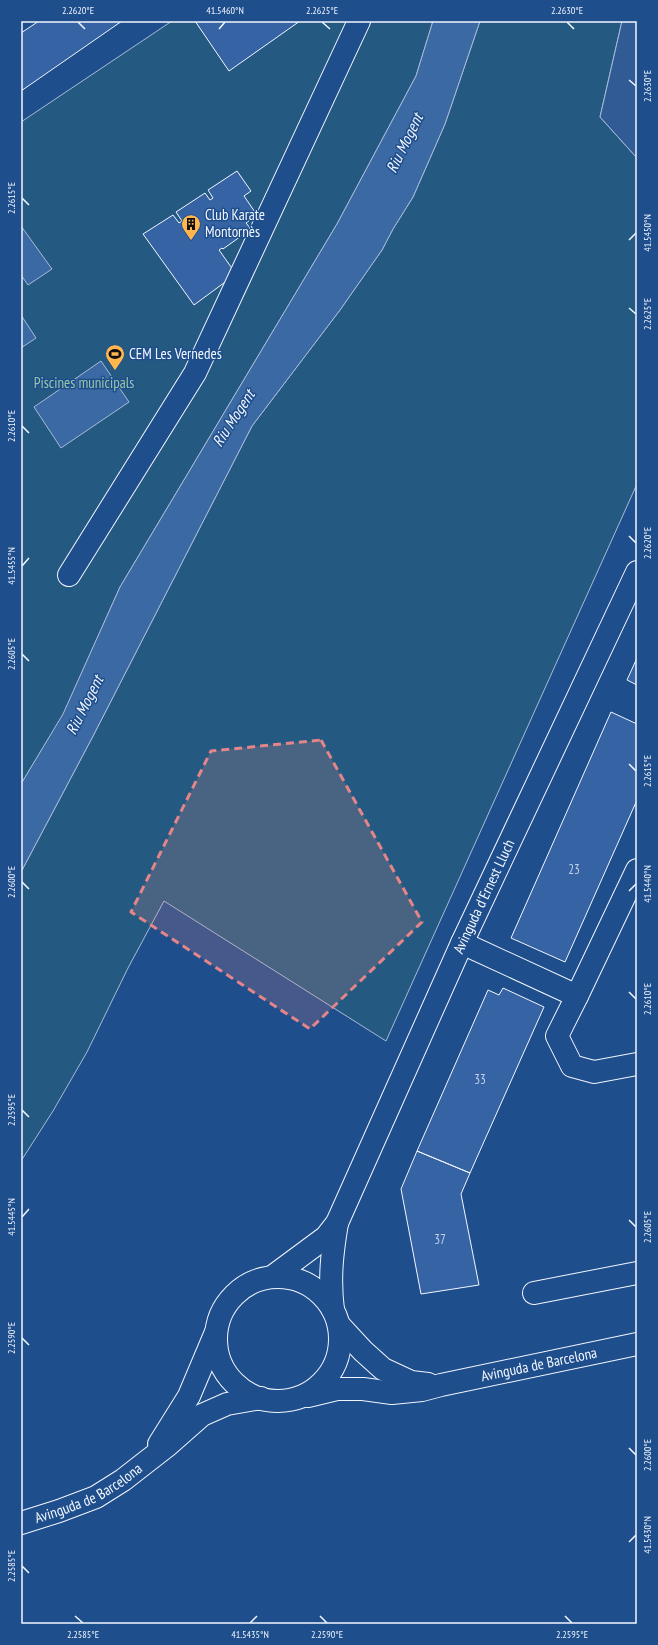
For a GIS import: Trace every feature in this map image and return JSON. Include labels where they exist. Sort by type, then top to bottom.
[{"type":"street","points":[[69,575],[195,373],[359,21]]},
{"type":"street","name":"Avinguda d'Ernest Lluch","points":[[337,1223],[462,943],[637,572]]},
{"type":"street","points":[[637,870],[557,1036],[572,1066],[594,1072],[637,1064]]},
{"type":"street","points":[[462,943],[577,996]]},
{"type":"street","points":[[272,1277],[326,1237],[337,1223]]},
{"type":"street","points":[[216,1331],[216,1345],[221,1364],[233,1382],[252,1396],[274,1402],[287,1401],[301,1398],[319,1386],[332,1372],[338,1358],[341,1342],[330,1288],[331,1266],[337,1223]]},
{"type":"street","points":[[534,1293],[637,1273]]},
{"type":"street","points":[[151,1457],[189,1396],[228,1302],[247,1286],[260,1280],[272,1277],[290,1278],[304,1282],[316,1289],[326,1299],[336,1317],[363,1351],[383,1369],[411,1382],[441,1385]]},
{"type":"street","name":"Avinguda de Barcelona","points":[[441,1385],[637,1344]]},
{"type":"street","points":[[287,1401],[337,1389],[363,1389],[392,1393],[422,1390],[441,1385]]},
{"type":"street","points":[[151,1457],[168,1445],[202,1415],[227,1404],[261,1398]]},
{"type":"street","name":"Avinguda de Barcelona","points":[[21,1523],[59,1512],[96,1497],[123,1480],[151,1457]]},
{"type":"highlighted area","points":[[321,740],[422,922],[310,1029],[131,912],[211,751]]},
{"type":"green space","name":"CEM Les Vernedes","points":[[172,21],[433,21],[416,76],[337,224],[120,587],[63,715],[21,784],[21,122]]},
{"type":"green space","points":[[480,21],[622,21],[600,117],[637,158],[637,484],[386,1041],[164,901],[128,968],[87,1052],[53,1111],[21,1161],[21,872],[92,738],[252,426],[340,310],[382,250],[413,197],[445,124]]},
{"type":"shaded area","points":[[622,21],[637,21],[637,158],[600,117]]},
{"type":"water","name":"Riu Mogent","points":[[433,21],[480,21],[445,124],[413,197],[382,250],[340,310],[252,426],[92,738],[21,872],[21,784],[63,714],[120,587],[337,224],[416,76]]},
{"type":"water","points":[[21,226],[52,269],[28,285],[21,275]]},
{"type":"water","points":[[21,315],[36,338],[21,348]]},
{"type":"water","points":[[101,361],[129,402],[61,448],[34,407]]},
{"type":"building","points":[[39,21],[122,21],[21,91],[21,33]]},
{"type":"building","points":[[195,21],[300,21],[229,71]]},
{"type":"building","name":"Club Karate Montornès","points":[[237,171],[251,191],[244,196],[257,215],[246,223],[251,229],[223,249],[222,248],[219,250],[236,274],[194,305],[143,234],[173,215],[179,223],[182,221],[176,212],[205,193],[210,200],[213,198],[208,190]]},
{"type":"building","points":[[637,658],[637,685],[627,680]]},
{"type":"building","points":[[611,712],[637,724],[637,800],[565,962],[511,938]]},
{"type":"building","points":[[503,988],[544,1007],[470,1173],[417,1151],[488,990],[499,995]]},
{"type":"building","points":[[417,1151],[470,1173],[461,1194],[479,1285],[421,1294],[401,1189]]},
{"type":"place","name":"Club Karate Montornès","points":[[191,241]]},
{"type":"place","name":"CEM Les Vernedes","points":[[115,371]]},
{"type":"park label","name":"Piscines municipals","points":[[84,383]]}]
